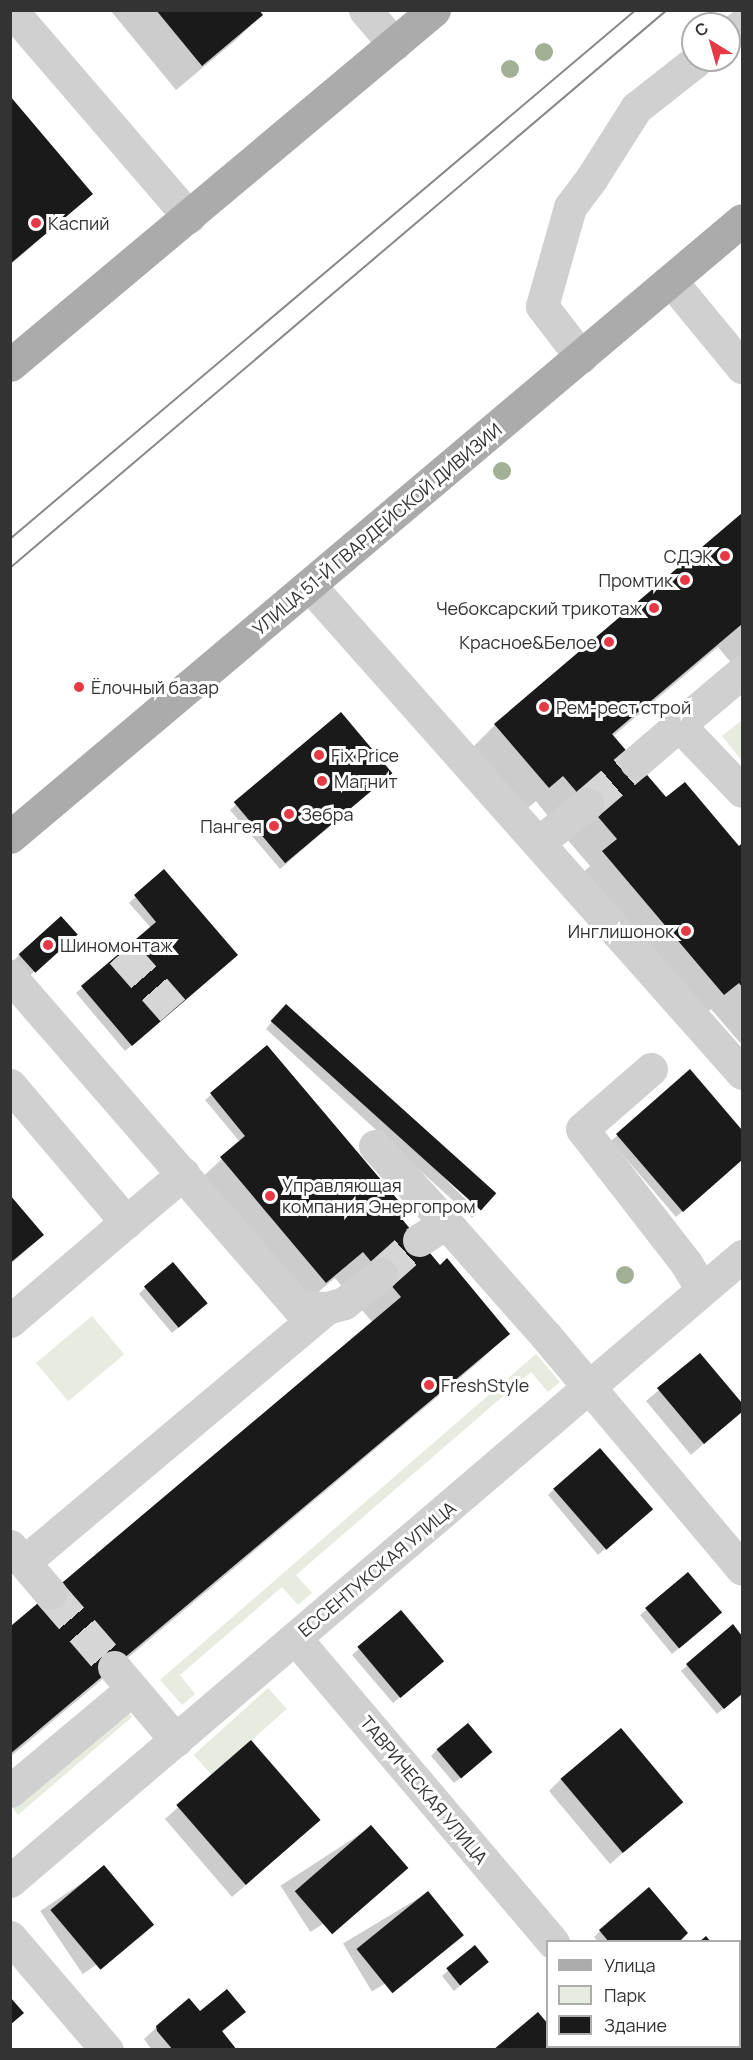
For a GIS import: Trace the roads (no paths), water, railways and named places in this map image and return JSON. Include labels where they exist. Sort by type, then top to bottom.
[{"type":"main road","points":[[10,365],[434,10]]},
{"type":"main road","name":"УЛИЦА 51-Й ГВАРДЕЙСКОЙ ДИВИЗИИ","points":[[10,837],[742,220]]},
{"type":"street","points":[[11,10],[189,217]]},
{"type":"street","points":[[365,10],[394,44]]},
{"type":"street","points":[[582,357],[542,306],[570,207],[591,179],[636,108],[682,72]]},
{"type":"street","points":[[671,281],[742,367]]},
{"type":"street","points":[[310,586],[742,1073]]},
{"type":"street","points":[[636,762],[742,672]]},
{"type":"street","points":[[679,725],[742,791]]},
{"type":"street","points":[[539,842],[587,804]]},
{"type":"street","points":[[10,976],[298,1306],[327,1308],[344,1303],[381,1274]]},
{"type":"street","points":[[651,1069],[582,1129],[686,1263],[702,1290]]},
{"type":"street","points":[[10,1085],[126,1222]]},
{"type":"street","points":[[375,1146],[433,1232],[590,1388],[742,1569]]},
{"type":"street","points":[[10,1321],[183,1174]]},
{"type":"street","name":"ЕССЕНТУКСКАЯ УЛИЦА","points":[[10,1881],[742,1256]]},
{"type":"street","points":[[51,1593],[17,1554],[327,1308]]},
{"type":"street","name":"ТАВРИЧЕСКАЯ УЛИЦА","points":[[295,1638],[552,1940]]},
{"type":"street","points":[[10,1791],[123,1678],[176,1740]]},
{"type":"street","points":[[10,1937],[107,2049]]},
{"type":"tunnel","points":[[587,804],[636,762]]},
{"type":"tunnel","points":[[122,952],[173,1010]]},
{"type":"tunnel","points":[[381,1274],[419,1240]]},
{"type":"tunnel","points":[[50,1593],[114,1667]]},
{"type":"tram line","points":[[10,539],[636,10]]},
{"type":"tram line","points":[[10,568],[667,10]]},
{"type":"place","name":"Каспий","points":[[36,223]]},
{"type":"place","name":"СДЭК","points":[[725,556]]},
{"type":"place","name":"Промтик","points":[[685,580]]},
{"type":"place","name":"Чебоксарский трикотаж","points":[[654,608]]},
{"type":"place","name":"Красное&Белое","points":[[609,642]]},
{"type":"place","name":"Ёлочный базар","points":[[79,687]]},
{"type":"place","name":"Рем-рест строй","points":[[544,707]]},
{"type":"place","name":"Fix Price","points":[[319,755]]},
{"type":"place","name":"Магнит","points":[[322,781]]},
{"type":"place","name":"Зебра","points":[[289,814]]},
{"type":"place","name":"Пангея","points":[[274,826]]},
{"type":"place","name":"Инглишонок","points":[[686,931]]},
{"type":"place","name":"Шиномонтаж","points":[[48,945]]},
{"type":"place","name":"Управляющая компания Энергопром","points":[[270,1196]]},
{"type":"place","name":"FreshStyle","points":[[429,1385]]}]
